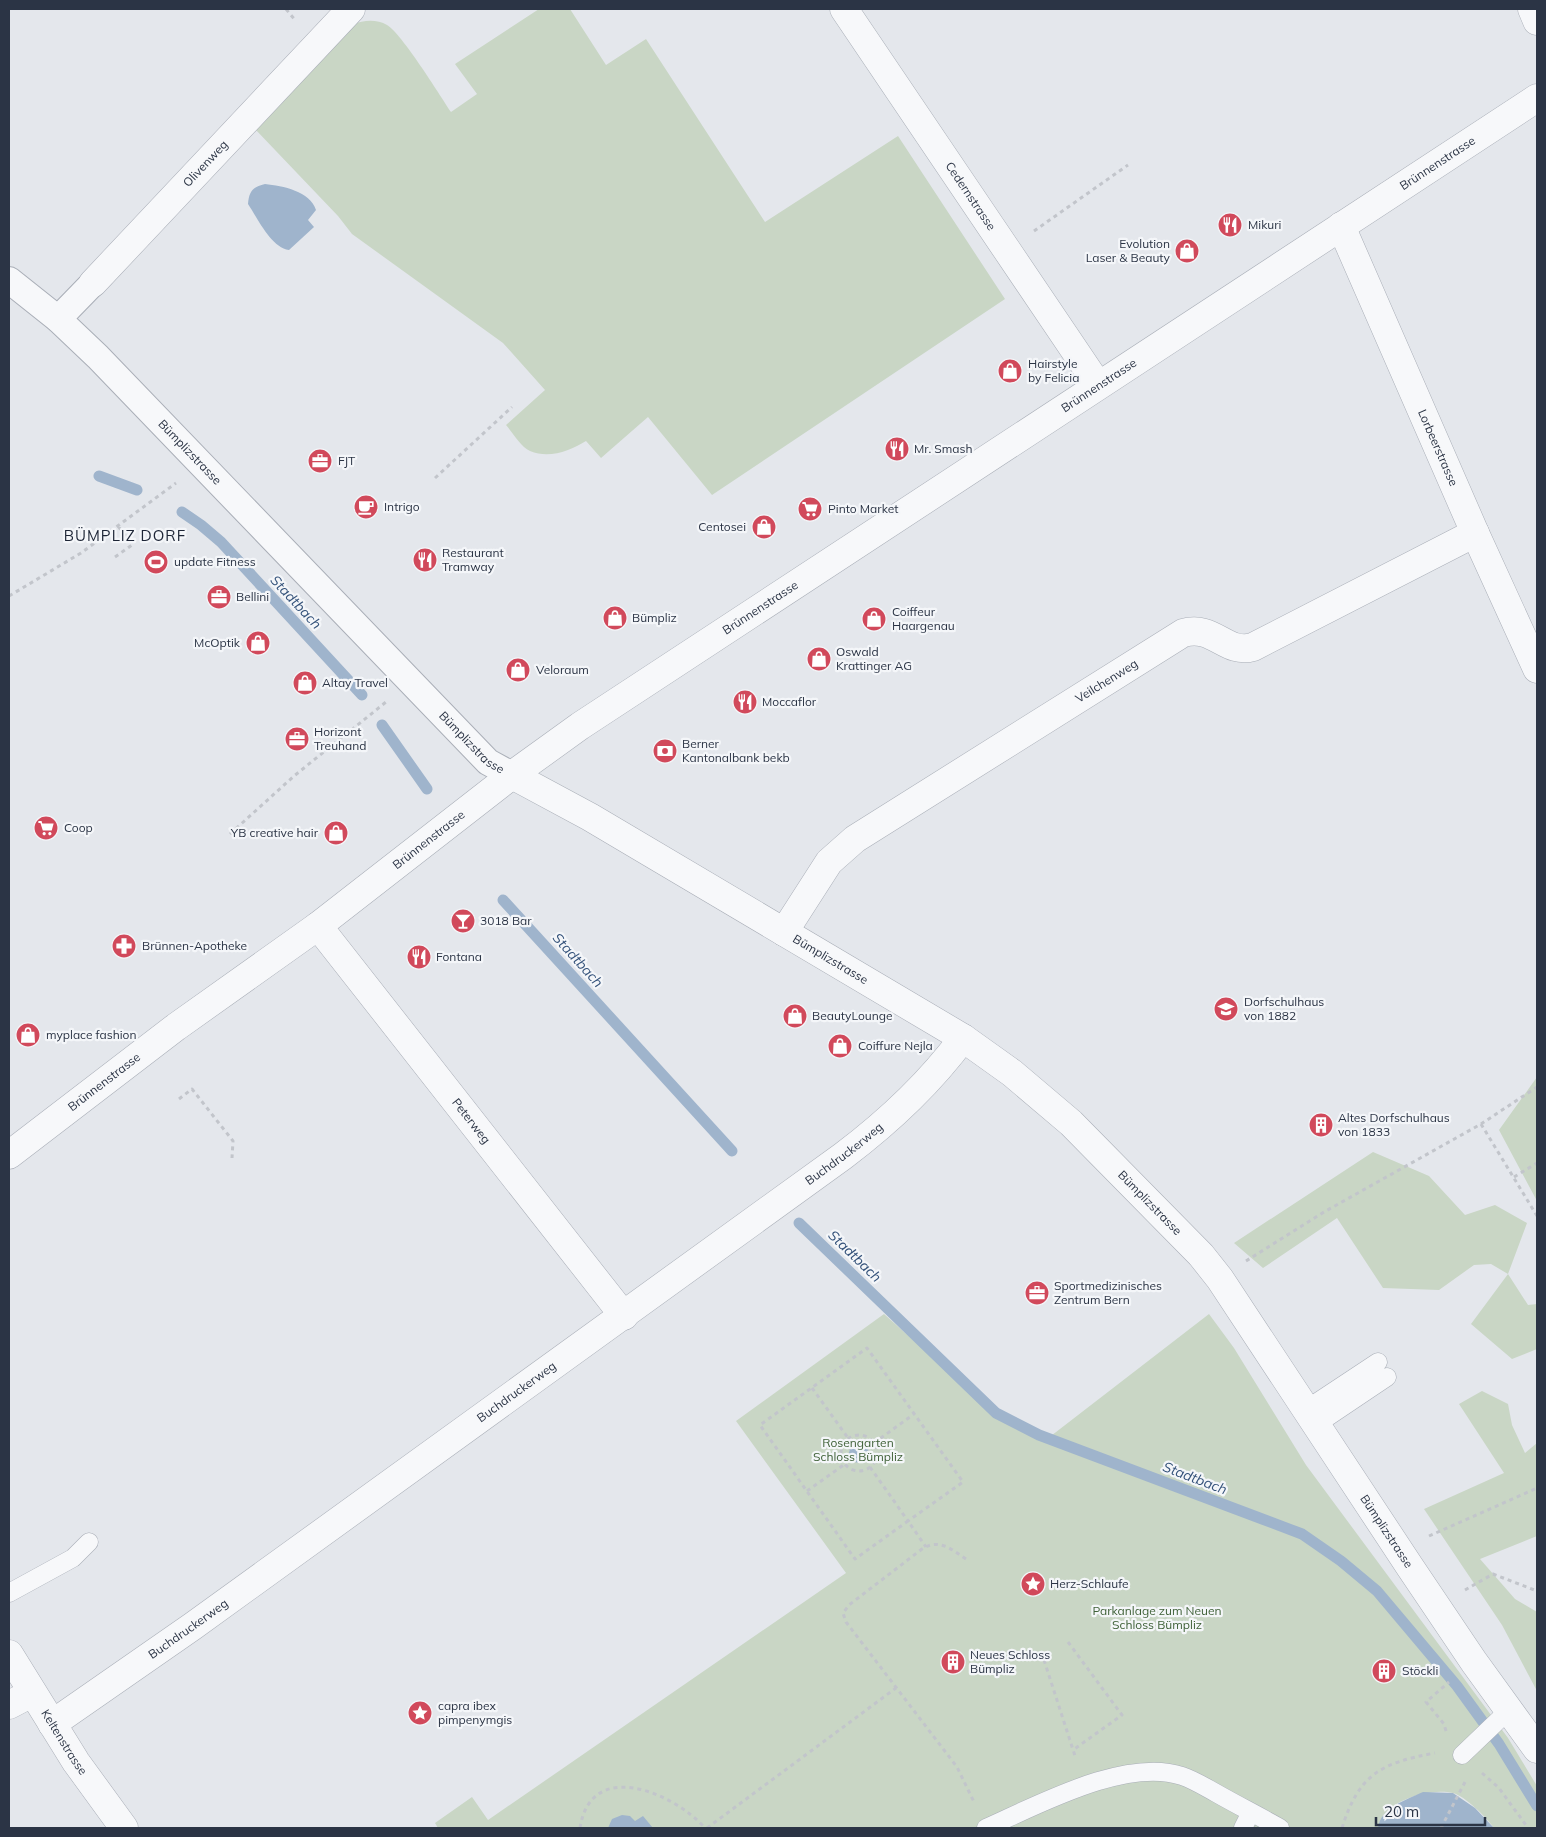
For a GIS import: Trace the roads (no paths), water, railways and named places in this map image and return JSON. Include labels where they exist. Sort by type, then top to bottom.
[{"type":"street","name":"Olivenweg","points":[[58,319],[351,9]]},
{"type":"street","name":"Cedernstrasse","points":[[844,9],[1098,385]]},
{"type":"street","points":[[1532,9],[1537,21]]},
{"type":"street","name":"Brünnenstrasse","points":[[9,1155],[183,1022],[318,926],[512,775],[580,726],[1537,98]]},
{"type":"street","name":"Lorbeerstrasse","points":[[1341,226],[1475,533],[1537,669]]},
{"type":"street","name":"Bümplizstrasse","points":[[9,280],[58,319],[98,357],[488,762],[590,817],[963,1038],[1012,1073],[1071,1123],[1201,1255],[1220,1279],[1312,1416],[1504,1715],[1537,1749]]},
{"type":"street","name":"Veilchenweg","points":[[784,932],[829,862],[855,839],[1183,633],[1202,631],[1236,648],[1253,647],[1475,533]]},
{"type":"street","name":"Peterweg","points":[[318,926],[624,1316]]},
{"type":"street","name":"Buchdruckerweg","points":[[52,1724],[209,1614],[624,1316],[873,1134],[933,1076],[963,1038]]},
{"type":"street","name":"Keltenstrasse","points":[[9,1654],[20,1699],[52,1724],[76,1762],[124,1828]]},
{"type":"lane","points":[[1312,1416],[1383,1370]]},
{"type":"lane","points":[[9,1593],[72,1558],[89,1542]]},
{"type":"lane","points":[[1456,1753],[1481,1736],[1504,1715]]},
{"type":"lane","points":[[986,1828],[1084,1786],[1127,1774],[1164,1772],[1189,1779],[1280,1828]]},
{"type":"lane","points":[[1243,1828],[1251,1812]]},
{"type":"water","points":[[265,184],[280,186],[302,194],[308,198],[316,210],[308,220],[314,227],[289,250],[276,244],[248,204],[252,191]]},
{"type":"water","points":[[859,1443],[866,1446],[869,1453],[866,1460],[859,1463],[852,1460],[849,1453],[852,1446]]},
{"type":"water","points":[[1423,1792],[1453,1793],[1475,1808],[1494,1828],[1378,1828],[1380,1821],[1389,1810]]},
{"type":"water","points":[[622,1815],[630,1816],[635,1821],[643,1816],[653,1828],[608,1828],[612,1819]]},
{"type":"waterway","name":"Stadtbach","points":[[99,476],[137,490]]},
{"type":"waterway","name":"Stadtbach","points":[[182,512],[221,542],[362,695]]},
{"type":"waterway","name":"Stadtbach","points":[[382,725],[427,789]]},
{"type":"waterway","name":"Stadtbach","points":[[503,900],[732,1151]]},
{"type":"waterway","name":"Stadtbach","points":[[799,1223],[996,1413],[1039,1435],[1302,1534],[1341,1561],[1377,1591],[1457,1686],[1499,1744],[1537,1806]]},
{"type":"place","name":"Mikuri","points":[[1230,225]]},
{"type":"place","name":"Evolution Laser & Beauty","points":[[1187,251]]},
{"type":"place","name":"Hairstyle by Felicia","points":[[1010,371]]},
{"type":"place","name":"Mr. Smash","points":[[897,449]]},
{"type":"place","name":"FJT","points":[[320,461]]},
{"type":"place","name":"Intrigo","points":[[366,507]]},
{"type":"place","name":"Pinto Market","points":[[810,509]]},
{"type":"place","name":"Centosei","points":[[764,527]]},
{"type":"place","name":"Restaurant Tramway","points":[[425,560]]},
{"type":"place","name":"update Fitness","points":[[156,562]]},
{"type":"place","name":"Bellini","points":[[219,597]]},
{"type":"place","name":"Bümpliz","points":[[615,618]]},
{"type":"place","name":"Coiffeur Haargenau","points":[[874,619]]},
{"type":"place","name":"McOptik","points":[[258,643]]},
{"type":"place","name":"Oswald Krattinger AG","points":[[819,659]]},
{"type":"place","name":"Veloraum","points":[[518,670]]},
{"type":"place","name":"Altay Travel","points":[[305,683]]},
{"type":"place","name":"Moccaflor","points":[[745,702]]},
{"type":"place","name":"Horizont Treuhand","points":[[297,739]]},
{"type":"place","name":"Berner Kantonalbank bekb","points":[[665,751]]},
{"type":"place","name":"Coop","points":[[46,828]]},
{"type":"place","name":"YB creative hair","points":[[336,833]]},
{"type":"place","name":"3018 Bar","points":[[463,921]]},
{"type":"place","name":"Brünnen-Apotheke","points":[[124,946]]},
{"type":"place","name":"Fontana","points":[[419,957]]},
{"type":"place","name":"Dorfschulhaus von 1882","points":[[1226,1009]]},
{"type":"place","name":"BeautyLounge","points":[[795,1016]]},
{"type":"place","name":"myplace fashion","points":[[28,1035]]},
{"type":"place","name":"Coiffure Nejla","points":[[840,1046]]},
{"type":"place","name":"Altes Dorfschulhaus von 1833","points":[[1321,1125]]},
{"type":"place","name":"Sportmedizinisches Zentrum Bern","points":[[1037,1293]]},
{"type":"place","name":"Herz-Schlaufe","points":[[1033,1584]]},
{"type":"place","name":"Neues Schloss Bümpliz","points":[[953,1662]]},
{"type":"place","name":"Stöckli","points":[[1384,1671]]},
{"type":"place","name":"capra ibex pimpenymgis","points":[[420,1713]]},
{"type":"district","name":"BÜMPLIZ DORF","points":[[125,536]]},
{"type":"park label","name":"Rosengarten Schloss Bümpliz","points":[[858,1450]]},
{"type":"park label","name":"Parkanlage zum Neuen Schloss Bümpliz","points":[[1157,1618]]}]
